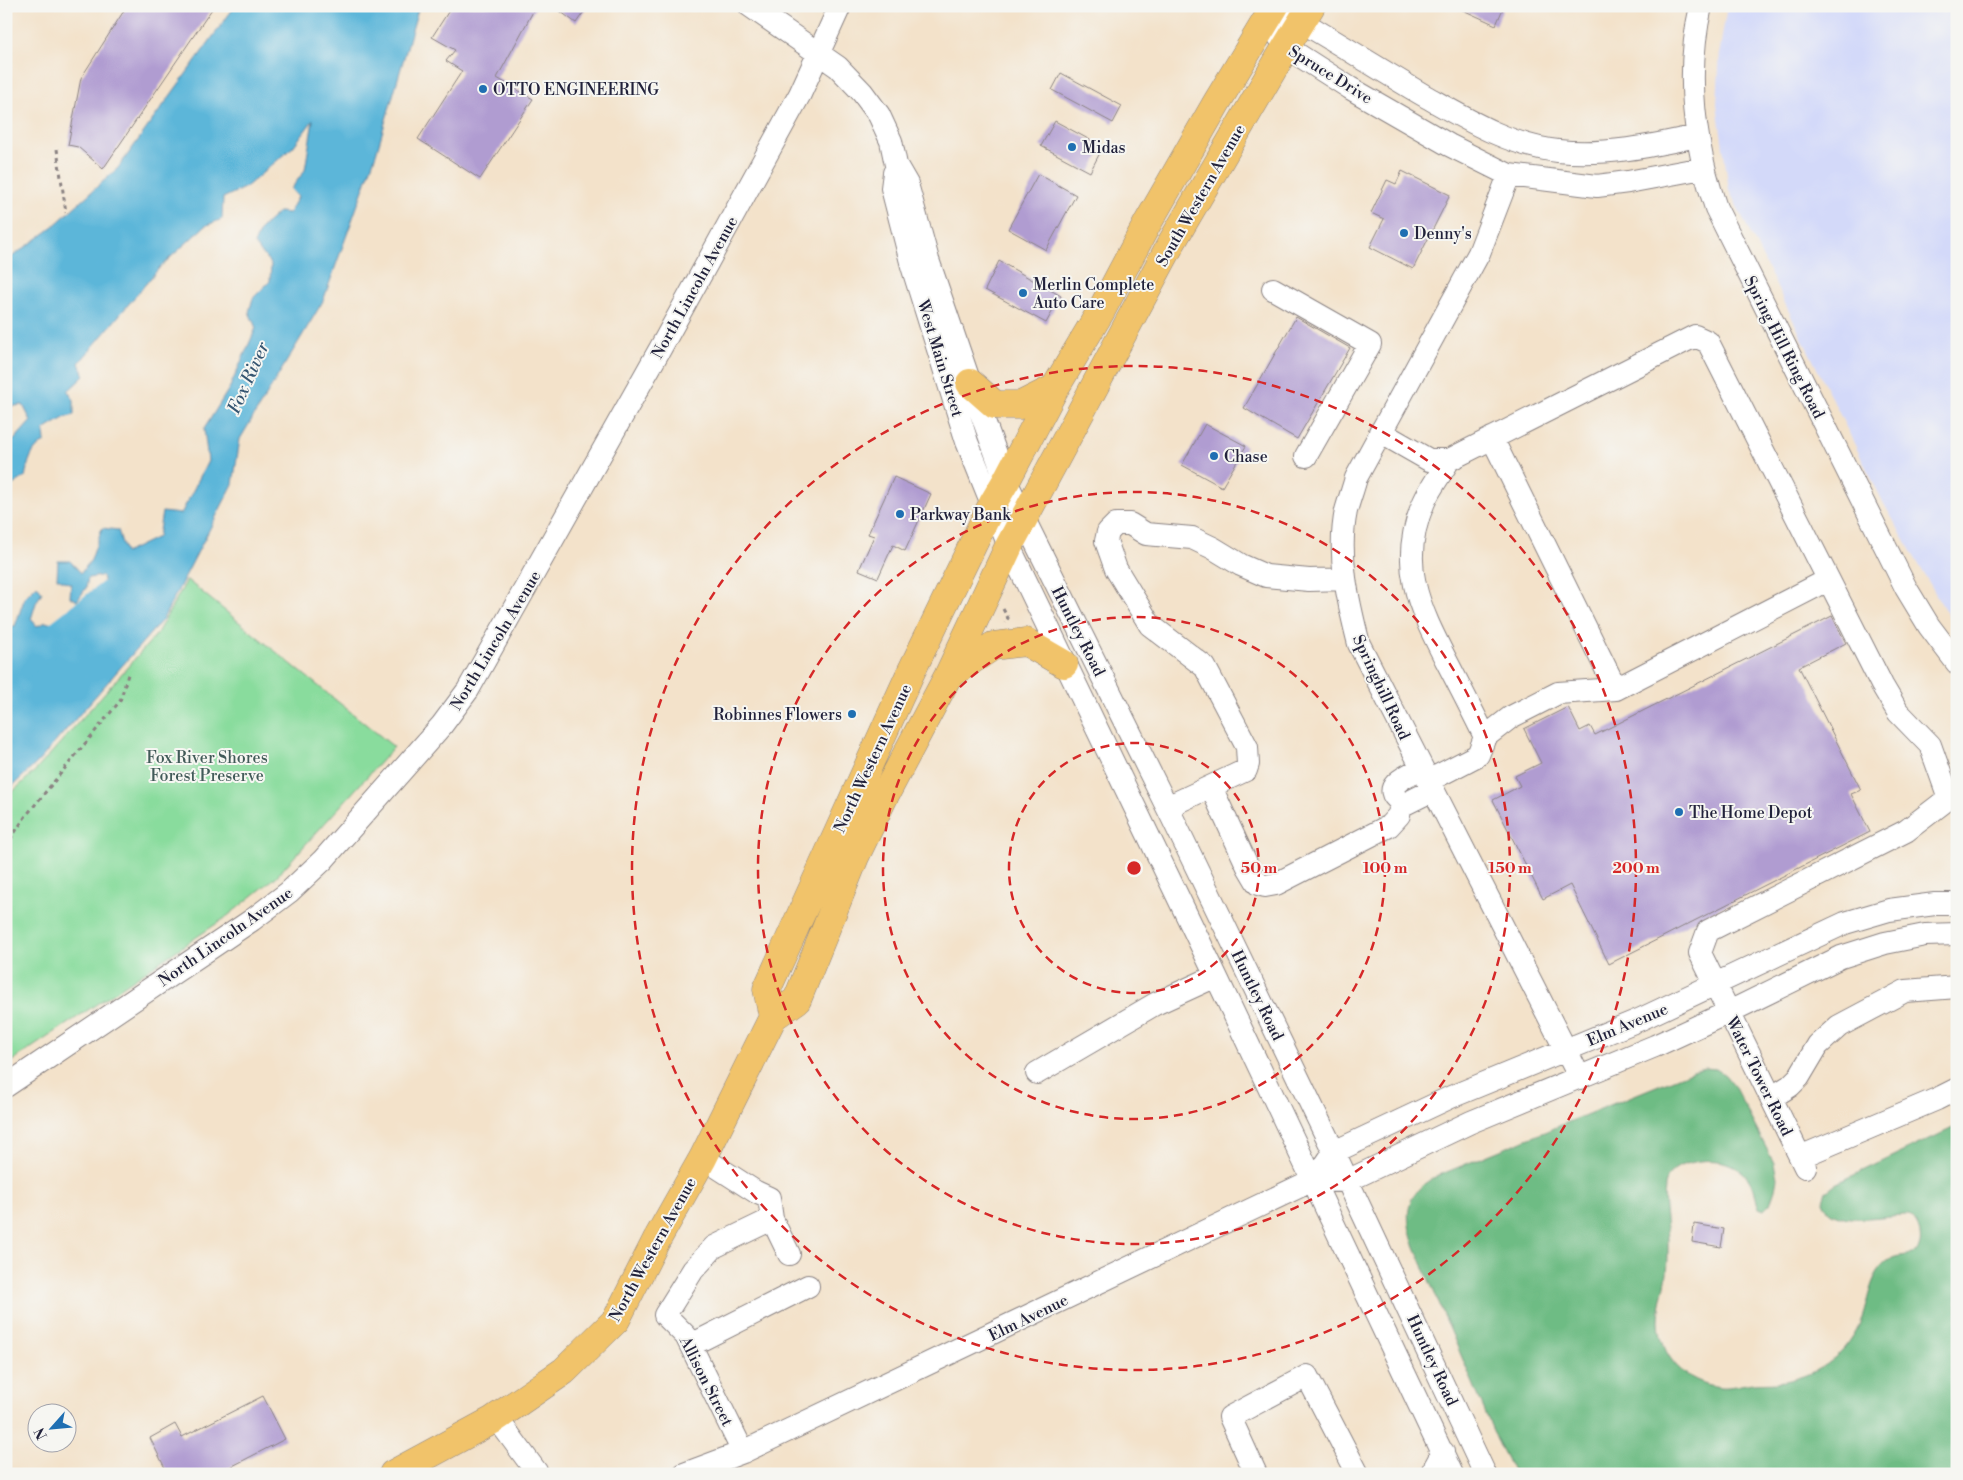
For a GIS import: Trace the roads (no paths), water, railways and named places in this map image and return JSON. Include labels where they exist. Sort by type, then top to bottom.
[{"type":"main road","name":"South Western Avenue","points":[[1000,492],[1055,388],[1101,311],[1147,224],[1271,13]]},
{"type":"main road","name":"South Western Avenue","points":[[1009,546],[1157,268],[1306,14]]},
{"type":"main road","points":[[970,383],[995,405],[1021,405],[1055,388]]},
{"type":"main road","name":"North Western Avenue","points":[[773,1016],[767,989],[910,674],[1000,492]]},
{"type":"main road","name":"North Western Avenue","points":[[393,1474],[496,1417],[564,1371],[616,1320],[656,1241],[703,1158],[773,1016],[796,1000],[855,856],[884,796],[948,676],[1009,546]]},
{"type":"main road","points":[[948,676],[993,646],[1026,642],[1064,664]]},
{"type":"street","name":"West Main Street","points":[[750,6],[838,67],[875,108],[891,141],[896,165],[907,184],[928,260],[970,383],[1000,492],[1009,546]]},
{"type":"street","name":"North Lincoln Avenue","points":[[6,1086],[252,920],[289,892],[323,860],[449,717],[468,690],[511,616],[665,341],[795,103],[820,53],[840,6]]},
{"type":"street","name":"Spring Hill Ring Road","points":[[1701,6],[1696,28],[1693,68],[1697,136],[1703,168],[1716,208],[1728,236],[1896,569],[1929,626],[1957,663]]},
{"type":"street","name":"Spruce Drive","points":[[1697,136],[1640,149],[1591,153],[1556,151],[1522,144],[1473,123],[1306,14],[1271,13],[1286,47],[1449,145],[1509,175],[1597,186],[1703,168]]},
{"type":"street","name":"West Main Street","points":[[896,165],[892,188],[912,266],[967,442],[1000,492],[1024,519]]},
{"type":"street","name":"Springhill Road","points":[[1509,175],[1479,252],[1356,478],[1346,513],[1343,545],[1345,579],[1359,644],[1580,1078]]},
{"type":"street","points":[[1272,288],[1370,344],[1306,456]]},
{"type":"street","points":[[1211,787],[1248,867],[1258,884],[1265,886],[1276,884],[1389,826],[1399,815],[1401,802],[1407,803],[1427,780],[1478,754],[1486,737],[1511,717],[1558,693],[1616,689],[1828,580],[1708,342],[1695,336],[1449,460],[1429,460],[1380,432]]},
{"type":"street","points":[[1492,438],[1616,689]]},
{"type":"street","points":[[1449,460],[1424,502],[1414,532],[1412,564],[1415,591],[1424,616],[1486,737]]},
{"type":"street","name":"Huntley Road","points":[[1024,519],[1167,807],[1334,1152],[1485,1474]]},
{"type":"street","points":[[1167,807],[1246,770],[1248,764],[1247,747],[1205,667],[1150,625],[1116,569],[1106,540],[1108,532],[1116,524],[1130,524],[1146,534],[1192,538],[1213,548],[1241,566],[1266,576],[1308,580],[1345,579]]},
{"type":"street","name":"Huntley Road","points":[[1009,546],[1064,664],[1216,976],[1452,1474]]},
{"type":"street","name":"Water Tower Road","points":[[1828,580],[1898,712],[1930,745],[1949,798],[1906,831],[1708,931],[1700,953],[1803,1162],[1957,1089]]},
{"type":"street","name":"Elm Avenue","points":[[1313,1180],[1334,1152],[1451,1097],[1641,1019],[1845,923],[1889,910],[1935,904],[1957,904]]},
{"type":"street","name":"Elm Avenue","points":[[684,1474],[743,1452],[1313,1180],[1347,1181],[1471,1122],[1580,1078],[1729,1012],[1841,957],[1893,941],[1925,935],[1957,934]]},
{"type":"street","points":[[1037,1073],[1155,1004],[1216,976]]},
{"type":"street","points":[[1771,1098],[1790,1086],[1799,1077],[1818,1045],[1839,1026],[1905,991],[1957,987]]},
{"type":"street","points":[[703,1158],[756,1192],[769,1198],[772,1219],[788,1254]]},
{"type":"street","name":"Allison Street","points":[[743,1452],[686,1336],[664,1315],[693,1270],[714,1246],[772,1219]]},
{"type":"street","points":[[691,1345],[808,1286]]},
{"type":"street","points":[[1256,1474],[1230,1417],[1307,1376],[1358,1474]]},
{"type":"street","points":[[496,1417],[538,1474]]},
{"type":"street","points":[[1431,1474],[1443,1452]]},
{"type":"water","points":[[235,6],[419,6],[376,154],[323,301],[240,439],[233,484],[163,619],[38,762],[6,792],[6,626],[15,626],[25,597],[37,585],[42,592],[31,619],[37,626],[46,622],[57,626],[73,614],[80,625],[91,612],[99,607],[105,589],[102,576],[88,578],[86,588],[77,601],[70,597],[71,584],[57,578],[58,561],[70,561],[81,573],[91,560],[102,528],[118,530],[125,553],[158,537],[162,512],[181,514],[208,461],[204,429],[230,387],[256,328],[249,312],[253,298],[270,281],[271,264],[254,244],[261,228],[279,212],[289,213],[298,197],[291,189],[305,170],[313,120],[293,147],[246,187],[223,198],[222,219],[205,226],[160,267],[79,363],[84,376],[68,391],[74,400],[74,415],[64,418],[44,430],[45,442],[33,452],[25,477],[11,486],[6,492],[6,441],[14,440],[31,421],[23,405],[6,407],[6,261],[49,230],[118,168]]},
{"type":"waterway","name":"Fox River","points":[[6,676],[132,578]]},
{"type":"place","name":"OTTO ENGINEERING","points":[[483,89]]},
{"type":"place","name":"Midas","points":[[1072,147]]},
{"type":"place","name":"Denny's","points":[[1404,233]]},
{"type":"place","name":"Merlin Complete Auto Care","points":[[1023,293]]},
{"type":"place","name":"Chase","points":[[1214,456]]},
{"type":"place","name":"Parkway Bank","points":[[900,514]]},
{"type":"place","name":"Robinnes Flowers","points":[[852,714]]},
{"type":"place","name":"The Home Depot","points":[[1679,812]]},
{"type":"park label","name":"Fox River Shores Forest Preserve","points":[[207,766]]}]
